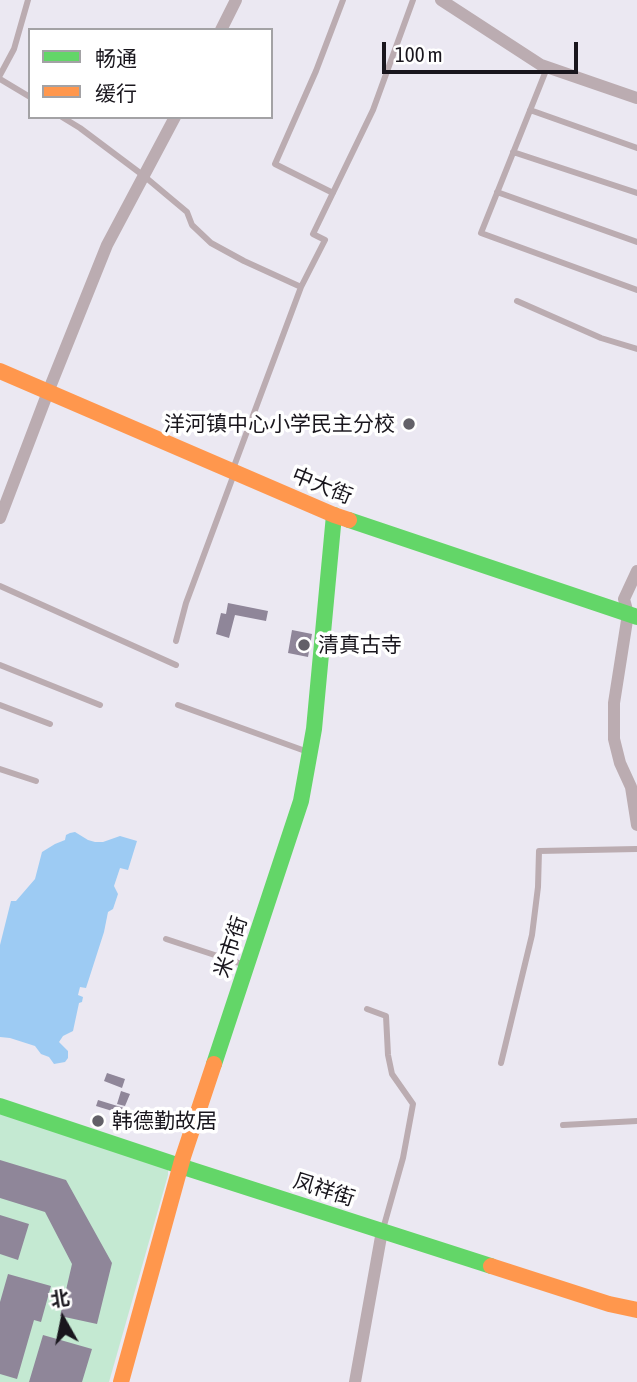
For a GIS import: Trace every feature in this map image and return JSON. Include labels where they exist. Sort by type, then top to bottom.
[{"type":"street","points":[[222,28],[236,0]]},
{"type":"street","points":[[441,0],[514,49],[547,67],[637,98]]},
{"type":"street","points":[[0,518],[107,245],[174,119]]},
{"type":"street","name":"中大街","points":[[0,371],[334,515],[633,616]]},
{"type":"street","name":"米市街","points":[[121,1382],[180,1166],[301,801],[311,753],[334,515]]},
{"type":"street","points":[[637,570],[624,599],[633,616],[614,703],[614,739],[620,763],[631,787],[637,825]]},
{"type":"street","name":"凤祥街","points":[[0,1106],[609,1304],[637,1310]]},
{"type":"street","points":[[355,1382],[382,1231]]},
{"type":"lane","points":[[28,0],[14,49],[0,77],[28,96]]},
{"type":"lane","points":[[333,193],[275,164],[316,71],[343,0]]},
{"type":"lane","points":[[176,641],[186,603],[301,287],[325,240],[313,234],[373,110],[413,0]]},
{"type":"lane","points":[[547,67],[481,233],[637,290]]},
{"type":"lane","points":[[530,110],[637,148]]},
{"type":"lane","points":[[65,119],[144,176],[187,212],[192,225],[211,243],[301,287]]},
{"type":"lane","points":[[513,152],[637,193]]},
{"type":"lane","points":[[497,192],[637,242]]},
{"type":"lane","points":[[517,302],[601,338],[637,349]]},
{"type":"lane","points":[[0,586],[176,665]]},
{"type":"lane","points":[[0,665],[100,705]]},
{"type":"lane","points":[[0,705],[50,724]]},
{"type":"lane","points":[[178,705],[311,753]]},
{"type":"lane","points":[[0,769],[36,781]]},
{"type":"lane","points":[[501,1063],[532,935],[539,851],[637,849]]},
{"type":"lane","points":[[166,939],[247,966]]},
{"type":"lane","points":[[367,1009],[386,1016],[392,1074],[413,1104],[403,1158],[382,1231]]},
{"type":"lane","points":[[563,1125],[637,1121]]},
{"type":"green space","points":[[0,1106],[168,1160],[168,1175],[109,1382],[0,1382]]},
{"type":"water","points":[[75,832],[95,842],[120,836],[137,841],[128,870],[120,868],[114,886],[118,894],[113,909],[108,912],[86,988],[80,987],[78,995],[83,997],[79,1003],[73,1031],[63,1036],[59,1042],[68,1051],[68,1058],[65,1062],[54,1064],[35,1046],[0,1037],[0,945],[11,901],[16,901],[35,879],[42,852]]},
{"type":"building","points":[[228,603],[268,611],[266,621],[235,615],[229,638],[216,634],[221,613],[226,614]]},
{"type":"building","points":[[292,630],[312,634],[308,657],[288,653]]},
{"type":"building","points":[[107,1073],[125,1079],[122,1088],[104,1081]]},
{"type":"building","points":[[121,1091],[130,1094],[125,1106],[117,1104]]},
{"type":"building","points":[[98,1100],[124,1108],[122,1114],[96,1106]]},
{"type":"building","points":[[0,1160],[66,1180],[112,1263],[97,1324],[60,1316],[72,1264],[45,1212],[0,1198]]},
{"type":"building","points":[[0,1215],[29,1224],[18,1260],[0,1254]]},
{"type":"building","points":[[8,1274],[51,1286],[41,1322],[34,1320],[17,1379],[0,1374],[0,1302]]},
{"type":"building","points":[[43,1335],[92,1349],[82,1382],[29,1382]]},
{"type":"traffic: fast","points":[[214,1064],[301,801],[314,729],[334,515]]},
{"type":"traffic: fast","points":[[349,520],[637,617]]},
{"type":"traffic: fast","points":[[0,1106],[491,1266]]},
{"type":"traffic: slow","points":[[0,371],[349,520]]},
{"type":"traffic: slow","points":[[121,1382],[183,1157],[214,1064]]},
{"type":"traffic: slow","points":[[491,1266],[609,1304],[637,1310]]},
{"type":"place","name":"洋河镇中心小学民主分校","points":[[409,424]]},
{"type":"place","name":"清真古寺","points":[[304,645]]},
{"type":"place","name":"韩德勤故居","points":[[98,1121]]}]
